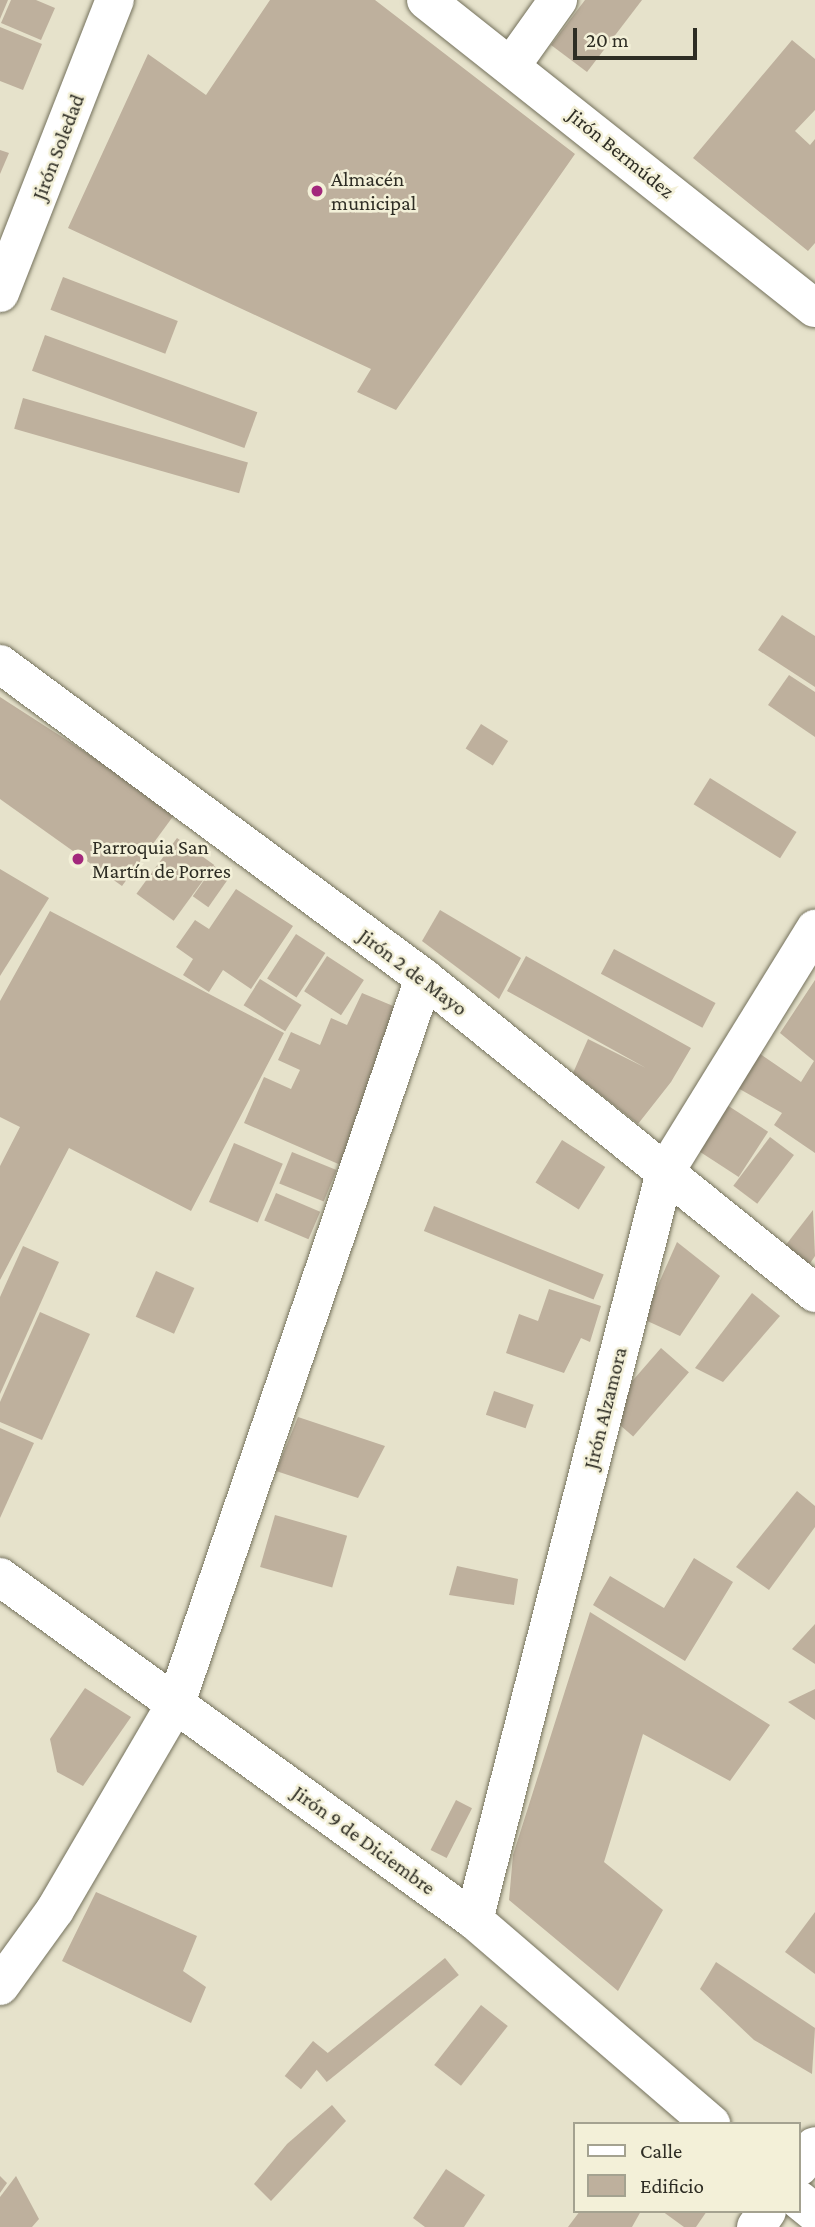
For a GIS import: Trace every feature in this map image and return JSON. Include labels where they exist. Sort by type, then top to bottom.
[{"type":"street","name":"Jirón Soledad","points":[[0,293],[115,0]]},
{"type":"street","name":"Jirón Bermúdez","points":[[426,0],[815,308]]},
{"type":"street","points":[[511,65],[558,0]]},
{"type":"street","name":"Jirón 2 de Mayo","points":[[0,664],[424,978],[815,1293]]},
{"type":"street","name":"Jirón Alzamora","points":[[474,1920],[666,1172],[815,929]]},
{"type":"street","points":[[0,1986],[55,1910],[176,1703],[424,978]]},
{"type":"street","name":"Jirón 9 de Diciembre","points":[[0,1577],[474,1920],[708,2122]]},
{"type":"street","points":[[801,2164],[815,2146]]},
{"type":"street","points":[[801,2202],[815,2213]]},
{"type":"building","points":[[0,0],[8,0],[0,19]]},
{"type":"building","points":[[11,0],[36,0],[55,8],[41,40],[1,23]]},
{"type":"building","name":"Almacén municipal","points":[[270,0],[375,0],[575,154],[396,410],[357,392],[371,369],[68,228],[148,54],[206,95]]},
{"type":"building","points":[[585,0],[642,0],[587,72],[551,45]]},
{"type":"building","points":[[0,27],[42,44],[23,90],[0,81]]},
{"type":"building","points":[[792,40],[815,59],[815,110],[795,131],[810,145],[815,139],[815,243],[808,251],[693,158]]},
{"type":"building","points":[[0,150],[9,153],[0,174]]},
{"type":"building","points":[[63,277],[178,321],[165,354],[50,310]]},
{"type":"building","points":[[45,335],[257,412],[244,448],[32,371]]},
{"type":"building","points":[[23,398],[248,462],[239,493],[14,429]]},
{"type":"building","points":[[782,615],[815,636],[815,687],[758,650]]},
{"type":"building","points":[[789,675],[815,692],[815,737],[768,705]]},
{"type":"building","points":[[0,697],[177,811],[122,886],[0,799]]},
{"type":"building","points":[[481,724],[508,741],[493,766],[466,749]]},
{"type":"building","points":[[710,778],[797,832],[780,858],[694,804]]},
{"type":"building","points":[[177,838],[214,865],[174,921],[136,894]]},
{"type":"building","points":[[214,866],[230,877],[208,907],[193,896]]},
{"type":"building","points":[[0,869],[49,898],[0,976]]},
{"type":"building","points":[[236,889],[293,926],[251,989],[223,970],[209,992],[183,975],[193,959],[176,947],[195,920],[209,929]]},
{"type":"building","points":[[440,910],[521,958],[499,999],[422,941]]},
{"type":"building","points":[[50,911],[284,1033],[191,1211],[69,1148],[0,1280],[0,1166],[20,1127],[0,1117],[0,1001]]},
{"type":"building","points":[[296,934],[325,953],[296,998],[267,978]]},
{"type":"building","points":[[614,949],[716,1003],[702,1028],[601,974]]},
{"type":"building","points":[[327,956],[364,980],[341,1015],[304,991]]},
{"type":"building","points":[[526,956],[691,1048],[671,1082],[638,1124],[573,1073],[588,1039],[646,1068],[507,991]]},
{"type":"building","points":[[260,979],[302,1005],[285,1031],[244,1005]]},
{"type":"building","points":[[815,980],[815,1153],[774,1125],[782,1113],[736,1087],[756,1051],[801,1082],[814,1061],[780,1033]]},
{"type":"building","points":[[362,993],[410,1013],[343,1166],[244,1123],[264,1077],[291,1089],[300,1070],[278,1060],[291,1032],[320,1045],[331,1018],[347,1025]]},
{"type":"building","points":[[727,1105],[768,1132],[739,1177],[698,1150]]},
{"type":"building","points":[[770,1137],[794,1155],[757,1204],[733,1186]]},
{"type":"building","points":[[562,1140],[605,1167],[579,1209],[536,1182]]},
{"type":"building","points":[[234,1143],[283,1164],[258,1223],[209,1202]]},
{"type":"building","points":[[292,1152],[337,1170],[324,1202],[279,1184]]},
{"type":"building","points":[[276,1193],[320,1212],[308,1239],[264,1221]]},
{"type":"building","points":[[434,1206],[604,1275],[594,1300],[424,1231]]},
{"type":"building","points":[[813,1210],[815,1256],[809,1265],[785,1246]]},
{"type":"building","points":[[677,1242],[720,1276],[680,1336],[643,1319]]},
{"type":"building","points":[[23,1246],[59,1262],[0,1394],[0,1297]]},
{"type":"building","points":[[156,1271],[194,1288],[174,1334],[136,1317]]},
{"type":"building","points":[[549,1289],[601,1306],[590,1342],[581,1338],[564,1373],[506,1353],[519,1314],[538,1321]]},
{"type":"building","points":[[752,1293],[780,1316],[723,1382],[695,1368]]},
{"type":"building","points":[[40,1312],[90,1334],[42,1440],[0,1422],[0,1402]]},
{"type":"building","points":[[661,1348],[689,1372],[633,1436],[605,1412]]},
{"type":"building","points":[[494,1391],[534,1405],[526,1428],[486,1415]]},
{"type":"building","points":[[298,1417],[385,1446],[358,1498],[276,1471]]},
{"type":"building","points":[[0,1428],[34,1443],[0,1518]]},
{"type":"building","points":[[797,1491],[815,1506],[815,1527],[769,1590],[736,1567]]},
{"type":"building","points":[[275,1515],[347,1536],[332,1588],[260,1567]]},
{"type":"building","points":[[694,1558],[733,1582],[685,1661],[593,1605],[610,1576],[664,1608]]},
{"type":"building","points":[[457,1566],[518,1579],[514,1605],[449,1595]]},
{"type":"building","points":[[590,1612],[770,1725],[730,1781],[643,1734],[604,1862],[663,1910],[618,1991],[509,1900],[513,1855]]},
{"type":"building","points":[[815,1624],[815,1664],[792,1649]]},
{"type":"building","points":[[85,1688],[131,1717],[83,1786],[57,1772],[50,1739]]},
{"type":"building","points":[[815,1689],[815,1720],[788,1702]]},
{"type":"building","points":[[456,1800],[472,1808],[447,1858],[431,1850]]},
{"type":"building","points":[[96,1892],[197,1936],[183,1971],[206,1987],[191,2023],[62,1961]]},
{"type":"building","points":[[815,1912],[815,1974],[785,1952]]},
{"type":"building","points":[[445,1958],[459,1975],[327,2082],[313,2065]]},
{"type":"building","points":[[716,1962],[815,2028],[812,2074],[754,2040],[700,1989]]},
{"type":"building","points":[[481,2005],[508,2026],[461,2086],[434,2065]]},
{"type":"building","points":[[313,2041],[329,2054],[301,2089],[285,2076]]},
{"type":"building","points":[[332,2105],[346,2121],[271,2201],[254,2184],[287,2144]]},
{"type":"building","points":[[446,2169],[485,2195],[464,2227],[425,2227],[413,2218]]},
{"type":"building","points":[[0,2176],[7,2183],[0,2193]]},
{"type":"building","points":[[16,2176],[39,2219],[32,2227],[0,2227],[0,2197]]},
{"type":"building","points":[[578,2213],[640,2213],[632,2227],[568,2227]]},
{"type":"building","points":[[665,2213],[706,2213],[696,2227],[684,2227]]},
{"type":"place","name":"Almacén municipal","points":[[317,191]]},
{"type":"place","name":"Parroquia San Martín de Porres","points":[[78,859]]}]
